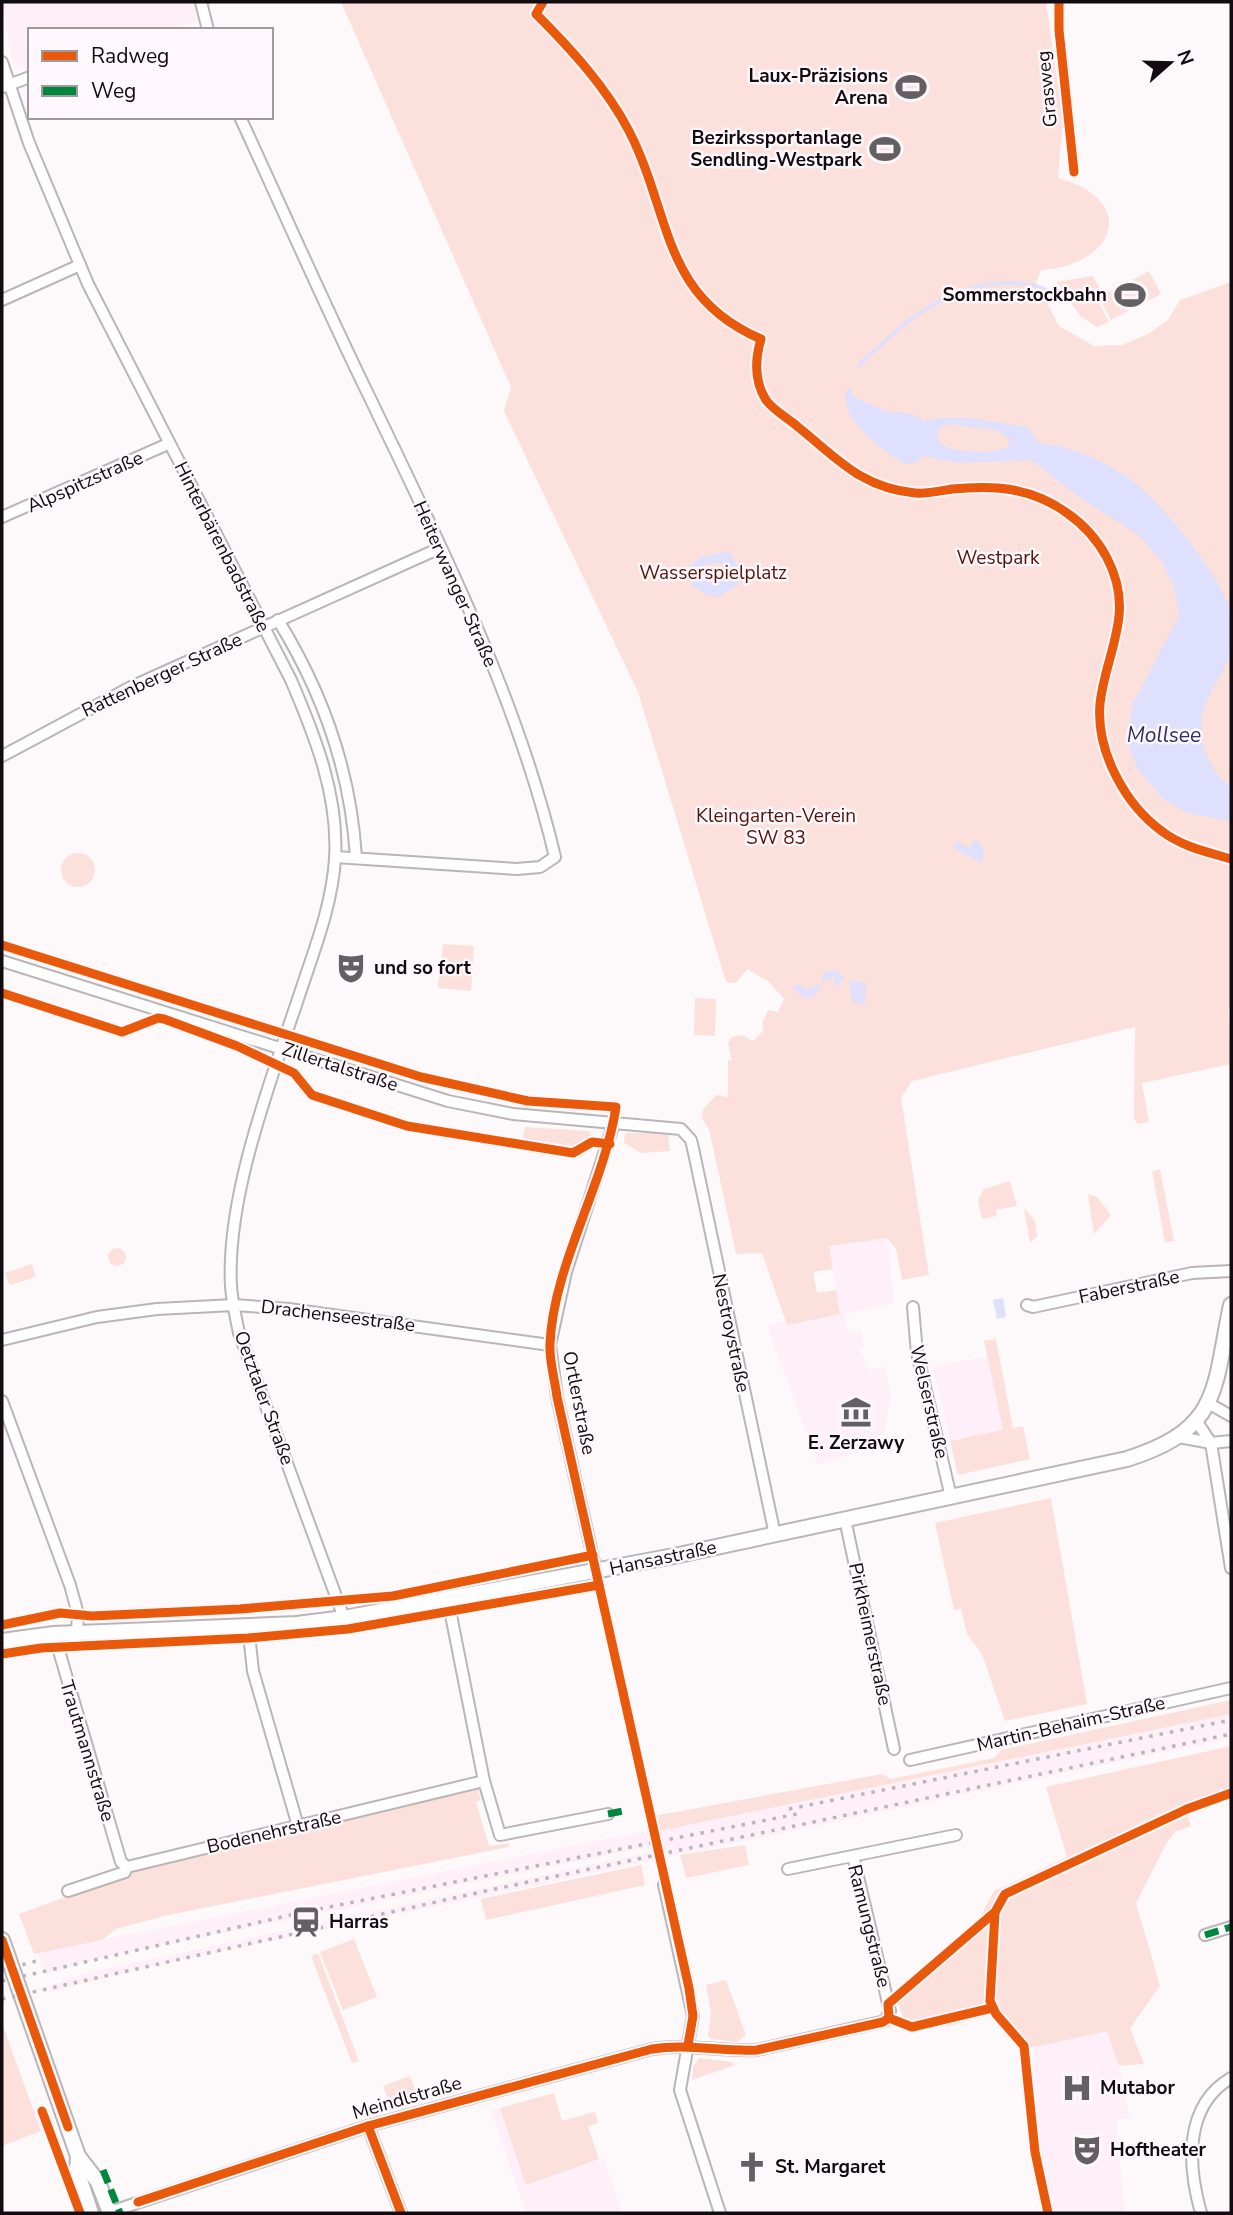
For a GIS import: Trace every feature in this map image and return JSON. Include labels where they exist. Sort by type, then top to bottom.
[{"type":"street","points":[[201,2],[208,28]]},
{"type":"street","name":"Hinterbärenbadstraße","points":[[2,62],[5,86],[80,265],[313,730],[334,814],[335,857],[326,917],[282,1049]]},
{"type":"street","points":[[5,86],[28,79]]},
{"type":"street","name":"Heiterwanger Straße","points":[[241,119],[440,548],[513,716],[544,812],[555,857],[540,867],[517,869],[335,857]]},
{"type":"street","points":[[2,300],[80,265]]},
{"type":"street","name":"Alpspitzstraße","points":[[2,517],[168,444]]},
{"type":"street","name":"Rattenberger Straße","points":[[2,756],[131,687],[440,548]]},
{"type":"street","name":"Hinterbärenbadstraße","points":[[278,620],[330,720],[346,781],[356,858]]},
{"type":"street","name":"Zillertalstraße","points":[[2,961],[376,1080],[478,1108],[614,1123],[672,1126],[685,1133]]},
{"type":"street","name":"Oetztaler Straße","points":[[282,1049],[236,1211],[232,1245],[234,1305],[239,1333],[344,1618]]},
{"type":"street","name":"Ortlerstraße","points":[[596,1571],[557,1396],[550,1345],[566,1272],[614,1123]]},
{"type":"street","name":"Nestroystraße","points":[[685,1133],[694,1153],[775,1535]]},
{"type":"street","name":"Faberstraße","points":[[1027,1305],[1033,1307],[1192,1273],[1231,1271]]},
{"type":"street","name":"Drachenseestraße","points":[[2,1340],[97,1317],[157,1309],[234,1305],[289,1309],[550,1345]]},
{"type":"street","points":[[1231,1305],[1208,1403],[1197,1422],[1211,1443],[1231,1569]]},
{"type":"street","name":"Welserstraße","points":[[913,1307],[917,1353],[951,1497]]},
{"type":"street","points":[[2,1401],[70,1586],[78,1614],[78,1632]]},
{"type":"street","points":[[1208,1403],[1231,1416]]},
{"type":"street","name":"Hansastraße","points":[[2,1641],[78,1632],[344,1618],[448,1600],[775,1535],[1101,1465],[1149,1452],[1179,1437],[1197,1422]]},
{"type":"street","points":[[1179,1437],[1211,1443],[1231,1441]]},
{"type":"street","name":"Pirkheimerstraße","points":[[845,1519],[894,1749]]},
{"type":"street","points":[[448,1600],[484,1781],[500,1835],[608,1814]]},
{"type":"street","points":[[248,1625],[253,1671],[298,1826]]},
{"type":"street","name":"Trautmannstraße","points":[[54,1634],[121,1862],[127,1867]]},
{"type":"street","name":"Martin-Behaim-Straße","points":[[910,1760],[1231,1688]]},
{"type":"street","name":"Bodenehrstraße","points":[[68,1891],[125,1872],[127,1867],[484,1781]]},
{"type":"street","points":[[853,1856],[956,1835]]},
{"type":"street","name":"Ramungstraße","points":[[788,1869],[853,1856],[889,2018]]},
{"type":"street","points":[[664,1885],[693,2016],[680,2090],[720,2213]]},
{"type":"street","points":[[1205,1935],[1231,1927]]},
{"type":"street","points":[[2,1940],[78,2155],[99,2182],[110,2213]]},
{"type":"street","name":"Meindlstraße","points":[[110,2213],[368,2126],[652,2049],[688,2045],[737,2051],[806,2040],[883,2022],[889,2018]]},
{"type":"street","points":[[1200,2213],[1191,2175],[1194,2137],[1202,2107],[1210,2093],[1231,2078]]},
{"type":"street","points":[[368,2126],[401,2213]]},
{"type":"street","points":[[78,2155],[77,2171],[91,2213]]},
{"type":"shaded area","points":[[2,2],[196,2],[200,21],[177,28],[28,28],[28,69],[12,62]]},
{"type":"shaded area","points":[[888,1238],[894,1303],[844,1314],[848,1333],[861,1330],[864,1347],[859,1349],[869,1370],[885,1367],[891,1396],[885,1430],[868,1448],[818,1465],[767,1325],[840,1314],[829,1246]]},
{"type":"shaded area","points":[[987,1357],[1003,1430],[950,1441],[933,1366]]},
{"type":"shaded area","points":[[1231,1714],[1231,1738],[154,1966],[50,1992],[48,1986],[87,1973],[655,1851],[654,1846],[101,1958],[45,1975],[37,1953]]},
{"type":"shaded area","points":[[1107,2031],[1119,2066],[1130,2118],[1116,2120],[1125,2213],[1051,2213],[1036,2123],[1033,2045]]},
{"type":"shaded area","points":[[500,2108],[526,2184],[604,2158],[622,2213],[526,2213],[491,2111]]},
{"type":"green space","name":"Westpark","points":[[341,2],[1046,2],[1063,120],[1058,178],[1084,188],[1101,202],[1108,216],[1108,231],[1100,245],[1086,257],[1066,266],[1041,270],[1036,282],[1059,326],[1094,346],[1122,345],[1148,334],[1168,320],[1180,300],[1231,282],[1231,1009],[1228,1009],[1231,1064],[1142,1083],[1149,1122],[1138,1124],[1134,1119],[1135,1027],[912,1081],[901,1098],[929,1275],[902,1280],[896,1249],[887,1238],[829,1246],[833,1269],[813,1272],[817,1293],[836,1290],[840,1314],[787,1325],[762,1253],[736,1254],[709,1129],[702,1119],[703,1110],[716,1095],[728,1097],[728,1060],[732,1061],[728,1043],[732,1037],[742,1035],[753,1041],[764,1030],[762,1023],[768,1010],[778,1012],[784,999],[769,982],[747,969],[736,983],[726,982],[638,692],[504,411],[511,387]]},
{"type":"green space","name":"Sommerstockbahn","points":[[1149,271],[1161,294],[1111,320],[1099,297]]},
{"type":"green space","points":[[1093,276],[1100,289],[1094,294],[1109,322],[1097,327],[1080,316],[1057,282]]},
{"type":"green space","points":[[78,853],[90,858],[95,870],[90,882],[78,887],[66,882],[61,870],[66,858]]},
{"type":"green space","points":[[443,944],[474,946],[471,991],[438,988]]},
{"type":"green space","points":[[695,998],[716,999],[715,1036],[694,1035]]},
{"type":"green space","points":[[525,1127],[589,1131],[594,1139],[572,1152],[522,1145]]},
{"type":"green space","points":[[625,1133],[668,1133],[670,1151],[641,1153],[624,1143]]},
{"type":"green space","points":[[1160,1169],[1174,1241],[1165,1242],[1152,1171]]},
{"type":"green space","points":[[1010,1181],[1017,1206],[996,1210],[997,1216],[982,1219],[978,1200],[984,1189]]},
{"type":"green space","points":[[1088,1194],[1097,1197],[1111,1215],[1094,1234]]},
{"type":"green space","points":[[1024,1208],[1035,1221],[1037,1236],[1030,1243]]},
{"type":"green space","points":[[117,1248],[123,1251],[126,1257],[123,1263],[117,1266],[111,1263],[108,1257],[111,1251]]},
{"type":"green space","points":[[32,1264],[36,1277],[10,1285],[5,1273]]},
{"type":"green space","points":[[996,1339],[1013,1428],[1023,1426],[1030,1459],[958,1475],[950,1441],[1003,1430],[984,1341]]},
{"type":"green space","points":[[1051,1498],[1087,1704],[1005,1721],[982,1654],[967,1634],[961,1609],[954,1610],[935,1523]]},
{"type":"green space","points":[[1231,1700],[1231,1714],[658,1831],[654,1816],[882,1774],[891,1779],[994,1758],[1001,1750]]},
{"type":"green space","points":[[1231,1746],[1231,1789],[1184,1806],[1191,1826],[1175,1832],[1167,1842],[1136,1903],[1160,1986],[1130,2028],[1144,2064],[1119,2066],[1107,2031],[1021,2050],[989,2015],[946,2027],[942,2017],[913,2024],[904,2020],[895,1994],[979,1919],[994,1891],[1067,1857],[1046,1787]]},
{"type":"green space","points":[[477,1786],[481,1800],[476,1802],[489,1846],[509,1843],[509,1847],[164,1916],[116,1929],[102,1940],[34,1954],[19,1914],[139,1870]]},
{"type":"green space","points":[[745,1845],[749,1865],[686,1878],[680,1855]]},
{"type":"green space","points":[[641,1865],[645,1885],[486,1920],[481,1899]]},
{"type":"green space","points":[[354,1939],[377,1997],[343,2010],[320,1952]]},
{"type":"green space","points":[[318,1953],[359,2061],[352,2063],[311,1956]]},
{"type":"green space","points":[[726,1980],[746,2035],[737,2042],[711,2039],[708,2036],[711,2013],[706,1985]]},
{"type":"green space","points":[[2,2023],[41,2131],[2,2146]]},
{"type":"green space","points":[[699,2058],[732,2062],[735,2065],[692,2080],[693,2067]]},
{"type":"green space","points":[[410,2076],[416,2093],[389,2101],[383,2086]]},
{"type":"green space","points":[[554,2093],[562,2121],[595,2112],[598,2123],[588,2127],[599,2159],[526,2185],[500,2108]]},
{"type":"water","name":"Mollsee","points":[[851,387],[853,396],[867,403],[891,412],[912,414],[923,421],[963,418],[1029,428],[1040,444],[1062,447],[1105,464],[1124,475],[1153,500],[1204,561],[1227,601],[1231,617],[1231,649],[1208,697],[1201,721],[1202,736],[1210,763],[1219,776],[1231,786],[1231,821],[1187,813],[1164,800],[1139,771],[1127,742],[1133,703],[1179,616],[1174,587],[1162,562],[1140,536],[1083,500],[1031,460],[958,463],[924,456],[915,463],[904,464],[875,443],[858,426],[851,416],[845,393]],"holes":[[[950,424],[995,430],[1010,439],[1008,447],[985,452],[956,450],[941,443],[937,434],[937,430]]]},
{"type":"water","points":[[730,552],[738,567],[739,585],[718,597],[705,594],[692,585],[688,571],[700,558]],"holes":[[[707,563],[720,563],[726,568],[727,577],[719,581],[706,581],[698,571]]]},
{"type":"water","points":[[976,838],[984,851],[982,863],[952,847],[957,841],[969,848]]},
{"type":"water","points":[[831,970],[837,971],[844,978],[837,986],[834,985],[834,977],[821,982],[823,974]]},
{"type":"water","points":[[850,980],[865,983],[867,989],[864,1005],[852,1002]]},
{"type":"water","points":[[800,984],[807,990],[819,985],[821,989],[812,997],[803,997],[792,988]]},
{"type":"water","points":[[1003,1298],[1006,1317],[997,1319],[993,1300]]},
{"type":"waterway","points":[[860,365],[915,316],[957,293],[1002,283],[1025,284],[1048,290]]},
{"type":"railway","points":[[789,1809],[1231,1720]]},
{"type":"railway","points":[[2,1999],[481,1892],[1231,1734]]},
{"type":"railway","points":[[2,1981],[304,1912],[802,1813]]},
{"type":"railway","points":[[2,1970],[37,1961]]},
{"type":"marked path","points":[[608,1814],[628,1810]]},
{"type":"marked path","points":[[1205,1935],[1231,1927]]},
{"type":"marked path","points":[[103,2170],[120,2213]]},
{"type":"cycle path","points":[[543,2],[536,14],[587,69],[610,99],[629,131],[643,162],[674,250],[687,276],[704,300],[728,321],[761,339],[757,362],[758,378],[762,393],[773,407],[851,470],[879,485],[915,493],[983,487],[1026,493],[1053,504],[1090,533],[1113,571],[1119,601],[1117,627],[1100,704],[1100,722],[1108,758],[1125,792],[1149,821],[1179,842],[1231,859]]},
{"type":"cycle path","name":"Grasweg","points":[[1059,2],[1059,30],[1074,172]]},
{"type":"cycle path","points":[[2,945],[421,1077],[528,1101],[616,1107],[601,1166],[560,1285],[553,1315],[550,1357],[689,1988],[693,2016],[688,2045]]},
{"type":"cycle path","points":[[2,993],[122,1032],[158,1018],[164,1019],[237,1046],[294,1073],[312,1095],[407,1126],[573,1153],[592,1142],[610,1144]]},
{"type":"cycle path","points":[[2,1625],[60,1613],[92,1616],[240,1609],[393,1596],[593,1555]]},
{"type":"cycle path","points":[[2,1654],[41,1648],[248,1638],[348,1629],[599,1585]]},
{"type":"cycle path","points":[[889,2018],[888,2004],[995,1912],[1005,1894],[1187,1809],[1231,1793]]},
{"type":"cycle path","points":[[995,1912],[990,2001],[996,2014],[1024,2046],[1035,2152],[1048,2213]]},
{"type":"cycle path","points":[[2,1940],[68,2127]]},
{"type":"cycle path","points":[[889,2018],[912,2027],[992,2008]]},
{"type":"cycle path","points":[[138,2202],[368,2126],[652,2049],[679,2047],[757,2050],[883,2022],[889,2018]]},
{"type":"cycle path","points":[[42,2111],[80,2213]]},
{"type":"cycle path","points":[[368,2126],[401,2213]]},
{"type":"place","name":"Laux-Präzisions Arena","points":[[911,87]]},
{"type":"place","name":"Bezirkssportanlage Sendling-Westpark","points":[[885,149]]},
{"type":"place","name":"Sommerstockbahn","points":[[1130,295]]},
{"type":"place","name":"und so fort","points":[[351,968]]},
{"type":"place","name":"E. Zerzawy","points":[[856,1412]]},
{"type":"place","name":"Harras","points":[[306,1922]]},
{"type":"place","name":"Mutabor","points":[[1077,2088]]},
{"type":"place","name":"Hoftheater","points":[[1087,2150]]},
{"type":"place","name":"St. Margaret","points":[[752,2167]]},
{"type":"park label","name":"Wasserspielplatz","points":[[713,573]]},
{"type":"park label","name":"Kleingarten-Verein SW 83","points":[[776,827]]}]
